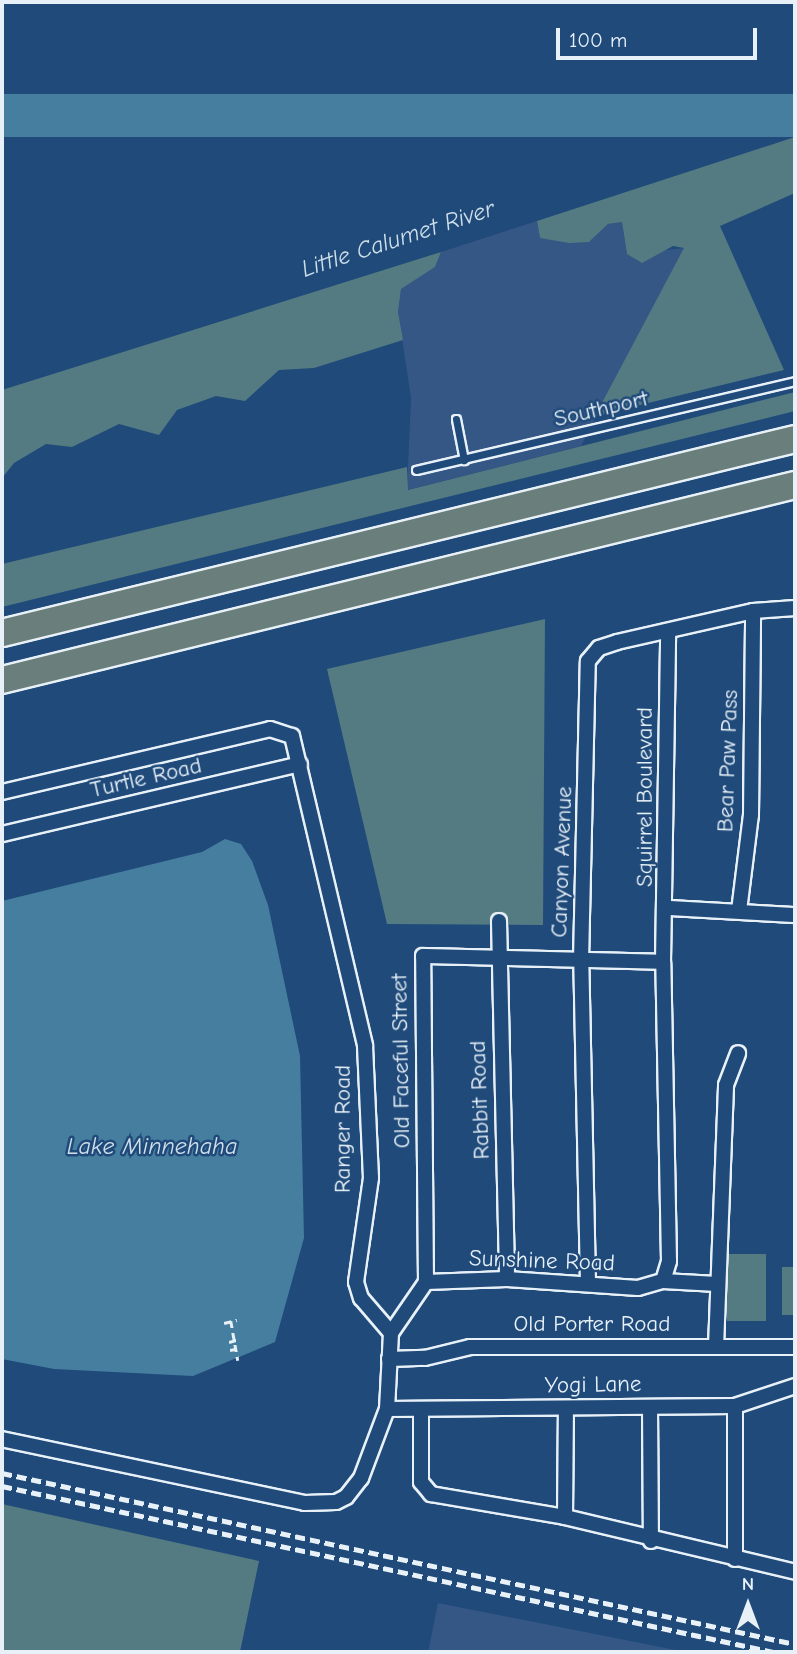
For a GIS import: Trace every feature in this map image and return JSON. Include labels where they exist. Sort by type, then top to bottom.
[{"type":"highway","points":[[2,633],[795,439]]},
{"type":"highway","points":[[2,680],[795,485]]},
{"type":"street","name":"Canyon Avenue","points":[[588,1283],[581,961],[588,661],[605,646],[753,611],[795,608]]},
{"type":"street","name":"Bear Paw Pass","points":[[739,911],[751,815],[753,611]]},
{"type":"street","name":"Squirrel Boulevard","points":[[663,962],[667,908],[668,633]]},
{"type":"street","name":"Ranger Road","points":[[2,792],[270,729],[292,736],[365,1046],[371,1178],[356,1282],[361,1298],[391,1333]]},
{"type":"street","name":"Turtle Road","points":[[2,834],[300,764]]},
{"type":"street","points":[[667,908],[795,915]]},
{"type":"street","name":"Rabbit Road","points":[[499,921],[507,1279]]},
{"type":"street","name":"Old Faceful Street","points":[[426,1282],[423,956],[663,962]]},
{"type":"street","points":[[663,962],[669,1198],[669,1261],[663,1281]]},
{"type":"street","points":[[716,1347],[726,1085],[738,1053]]},
{"type":"street","name":"Sunshine Road","points":[[426,1282],[507,1279],[646,1287],[663,1281],[717,1284]]},
{"type":"street","points":[[2,1438],[321,1504],[342,1500],[355,1486],[387,1409],[391,1333],[426,1282]]},
{"type":"street","name":"Old Porter Road","points":[[389,1359],[425,1358],[470,1347],[795,1347]]},
{"type":"street","name":"Yogi Lane","points":[[387,1409],[735,1406],[795,1386]]},
{"type":"street","points":[[735,1406],[735,1559]]},
{"type":"street","points":[[650,1407],[651,1541]]},
{"type":"street","points":[[565,1517],[566,1408]]},
{"type":"street","points":[[421,1410],[421,1482],[431,1494],[565,1517],[651,1541],[795,1572]]},
{"type":"lane","name":"Southport","points":[[416,470],[795,381]]},
{"type":"lane","points":[[456,419],[464,460]]},
{"type":"path","points":[[224,1323],[237,1320]]},
{"type":"path","points":[[231,1321],[235,1330],[238,1360]]},
{"type":"path","points":[[228,1332],[235,1330]]},
{"type":"path","points":[[229,1342],[240,1339]]},
{"type":"path","points":[[230,1350],[241,1348]]},
{"type":"shaded area","points":[[537,221],[540,238],[589,242],[608,224],[622,222],[627,254],[685,248],[581,446],[407,490],[411,398],[398,312],[401,289],[435,267],[441,252]]},
{"type":"shaded area","points":[[438,1603],[686,1652],[428,1652]]},
{"type":"green space","points":[[795,137],[795,193],[720,226],[784,370],[595,416],[684,248],[673,246],[642,263],[627,254],[622,222],[608,224],[589,242],[569,243],[540,238],[537,221]]},
{"type":"green space","points":[[441,252],[435,267],[401,289],[398,312],[403,340],[314,368],[279,370],[245,401],[216,396],[177,410],[159,435],[119,424],[72,447],[46,444],[14,463],[2,478],[2,390]]},
{"type":"green space","points":[[795,392],[795,411],[2,607],[2,564],[407,467],[408,490]]},
{"type":"green space","points":[[545,619],[543,925],[387,924],[327,669]]},
{"type":"green space","points":[[727,1254],[766,1254],[766,1321],[727,1321]]},
{"type":"green space","points":[[782,1267],[795,1267],[795,1315],[782,1315]]},
{"type":"green space","points":[[2,1504],[259,1561],[240,1652],[2,1652]]},
{"type":"water","points":[[2,94],[795,94],[795,137],[2,137]]},
{"type":"water","name":"Lake Minnehaha","points":[[225,839],[241,844],[252,861],[268,905],[300,1056],[304,1238],[275,1342],[193,1376],[54,1369],[2,1359],[2,901],[202,852]]},
{"type":"railway","points":[[2,1473],[795,1644]]},
{"type":"railway","points":[[2,1486],[773,1652]]},
{"type":"water label","name":"Little Calumet River","points":[[398,239]]}]
